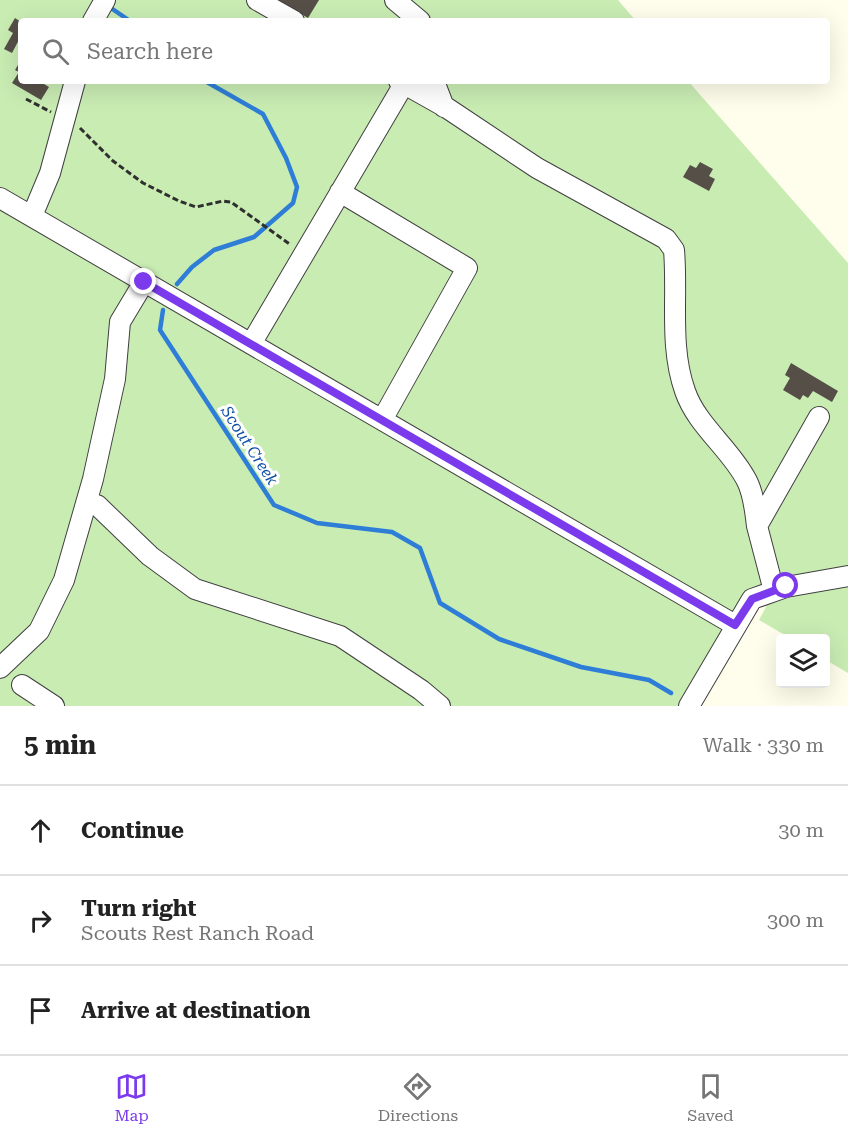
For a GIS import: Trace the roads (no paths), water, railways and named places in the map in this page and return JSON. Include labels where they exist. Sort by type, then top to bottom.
[{"type":"street","points":[[257,0],[289,18]]},
{"type":"street","points":[[395,0],[416,18]]},
{"type":"street","points":[[32,216],[50,173],[74,84]]},
{"type":"street","points":[[251,344],[400,84]]},
{"type":"street","points":[[403,84],[444,107],[537,168],[666,239],[674,250],[676,336],[679,369],[685,392],[693,408],[746,479],[774,591]]},
{"type":"street","points":[[435,84],[444,107]]},
{"type":"street","points":[[340,192],[467,268],[382,420]]},
{"type":"street","points":[[0,198],[735,625]]},
{"type":"street","points":[[2,663],[39,631],[64,579],[86,503],[115,380],[120,322],[144,282]]},
{"type":"street","points":[[757,526],[819,417]]},
{"type":"street","points":[[86,503],[97,505],[150,556],[195,589],[340,636],[421,690],[440,706]]},
{"type":"street","points":[[689,706],[752,599],[774,591],[845,581]]},
{"type":"street","points":[[22,685],[54,706]]},
{"type":"waterway","name":"Scout Creek","points":[[108,6],[126,18]]},
{"type":"waterway","name":"Scout Creek","points":[[177,284],[192,267],[214,250],[254,237],[293,203],[297,187],[286,158],[263,114],[210,84]]},
{"type":"waterway","name":"Scout Creek","points":[[163,310],[160,330],[274,505],[317,523],[392,532],[420,548],[440,603],[499,639],[581,667],[649,680],[671,693]]}]
